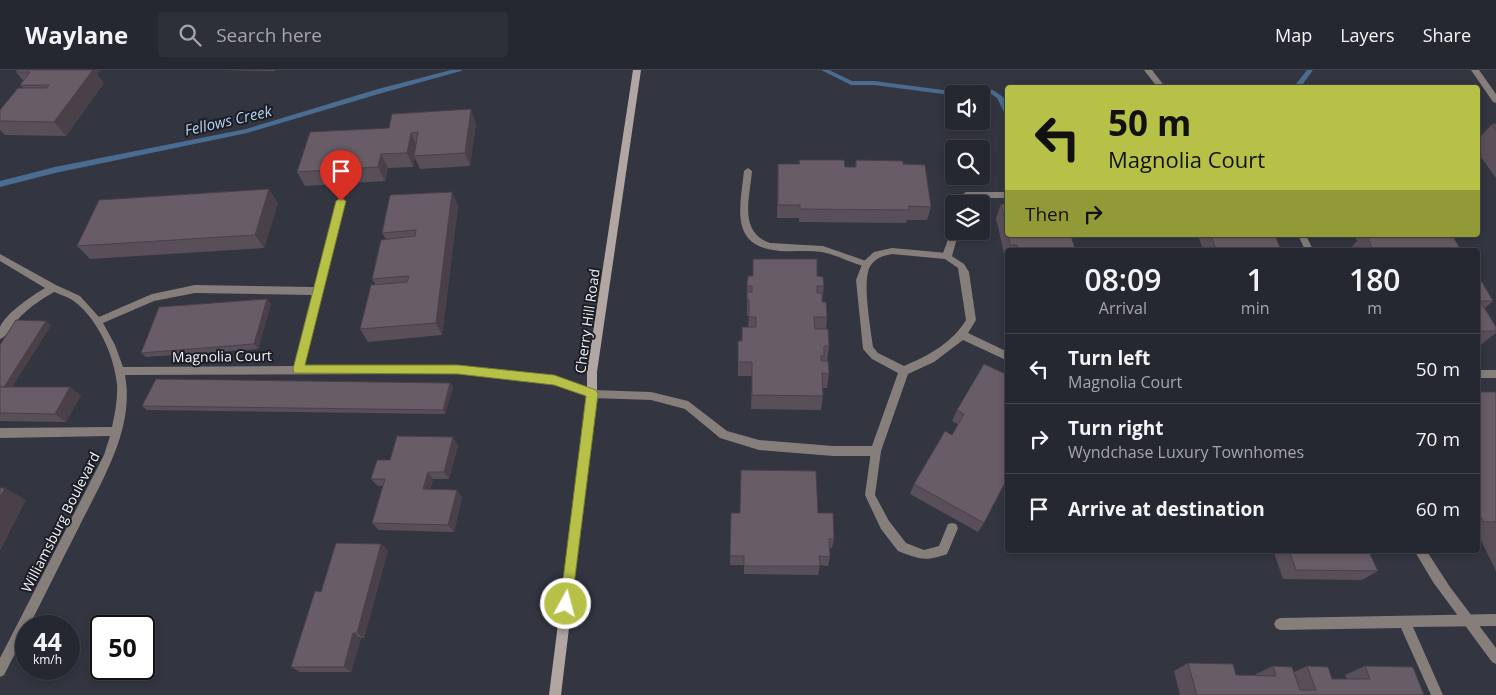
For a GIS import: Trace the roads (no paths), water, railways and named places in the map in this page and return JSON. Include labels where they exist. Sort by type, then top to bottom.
[{"type":"main road","name":"Cherry Hill Road","points":[[555,695],[592,394],[592,372],[636,74]]},
{"type":"street","points":[[1148,70],[1160,85]]},
{"type":"street","points":[[1475,70],[1496,100]]},
{"type":"street","points":[[748,171],[744,220],[746,229],[752,238],[761,244],[770,246],[823,249],[866,264]]},
{"type":"street","points":[[990,195],[1005,195]]},
{"type":"street","points":[[298,369],[341,201]]},
{"type":"street","points":[[947,256],[952,240]]},
{"type":"street","points":[[892,251],[947,256],[961,266],[964,272],[971,320],[962,335],[931,359],[904,370],[874,356],[868,348],[861,280],[866,264],[877,254],[892,251]]},
{"type":"street","name":"Williamsburg Boulevard","points":[[0,257],[53,288],[79,299],[98,321],[119,371],[122,394],[110,456],[0,671]]},
{"type":"street","points":[[0,335],[12,317],[29,302],[53,288]]},
{"type":"street","points":[[98,321],[152,298],[195,290],[319,291]]},
{"type":"street","points":[[962,335],[1005,356]]},
{"type":"street","name":"Magnolia Court","points":[[119,371],[458,370],[554,380],[592,394],[651,396],[688,405],[724,436],[759,445],[816,450],[876,451]]},
{"type":"street","points":[[904,370],[876,451],[870,495],[885,525],[902,546],[924,555],[943,550],[952,528]]},
{"type":"street","points":[[1480,374],[1496,374]]},
{"type":"street","points":[[0,433],[116,431]]},
{"type":"street","points":[[1422,553],[1444,589],[1470,620],[1496,658]]},
{"type":"street","points":[[1280,624],[1496,620]]},
{"type":"street","points":[[1405,622],[1437,695]]},
{"type":"waterway","name":"Fellows Creek","points":[[0,184],[55,170],[247,131],[380,91],[459,70]]},
{"type":"waterway","name":"Fellows Creek","points":[[824,70],[851,83],[874,83],[943,92],[978,90],[993,92],[1000,97],[1005,108]]},
{"type":"waterway","name":"Fellows Creek","points":[[1298,85],[1310,70]]}]
